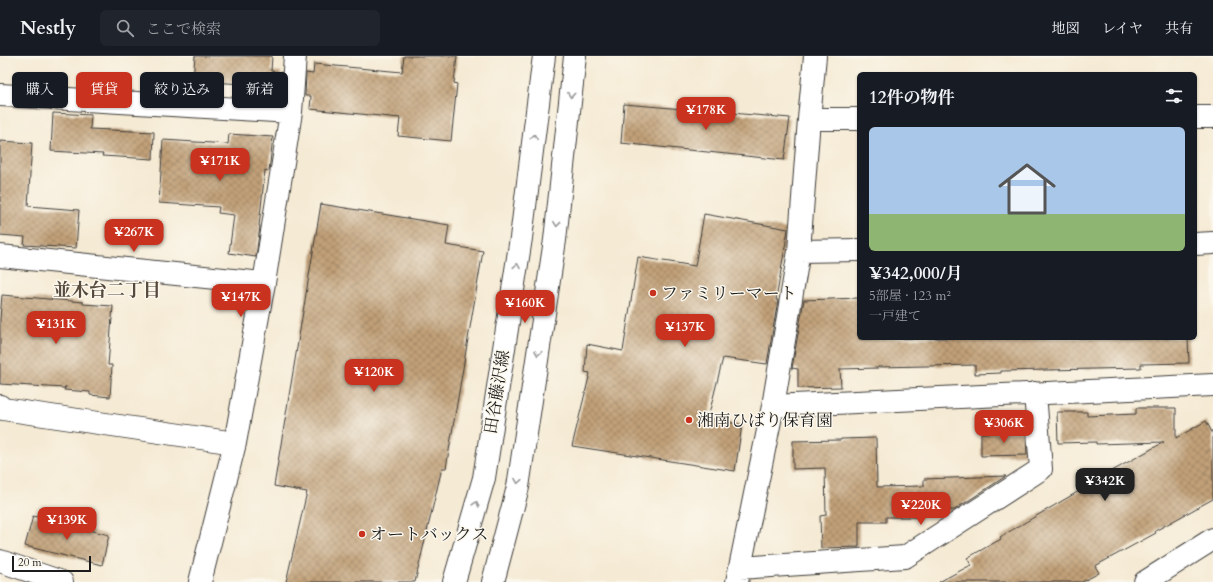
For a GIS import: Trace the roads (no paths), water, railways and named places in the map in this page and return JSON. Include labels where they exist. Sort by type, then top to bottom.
[{"type":"street","points":[[200,582],[235,443],[264,283],[291,112],[295,56]]},
{"type":"street","name":"田谷藤沢線","points":[[454,582],[484,478],[521,238],[544,56]]},
{"type":"street","name":"田谷藤沢線","points":[[493,582],[518,487],[555,240],[576,56]]},
{"type":"street","points":[[815,56],[808,119],[799,251],[773,406],[738,575],[905,557],[1041,469],[1035,393]]},
{"type":"street","points":[[0,95],[291,112]]},
{"type":"street","points":[[1197,117],[1213,117]]},
{"type":"street","points":[[808,119],[857,119]]},
{"type":"street","points":[[1197,244],[1213,244]]},
{"type":"street","points":[[799,251],[857,250]]},
{"type":"street","points":[[0,256],[264,283]]},
{"type":"street","points":[[773,406],[1213,385]]},
{"type":"street","points":[[0,406],[3,409],[235,443]]},
{"type":"street","points":[[1148,581],[1213,539]]},
{"type":"street","points":[[0,561],[62,582]]},
{"type":"place","name":"ファミリーマート","points":[[653,293]]},
{"type":"place","name":"湘南ひばり保育園","points":[[689,420]]},
{"type":"place","name":"オートバックス","points":[[362,534]]},
{"type":"district","name":"並木台二丁目","points":[[107,290]]}]
